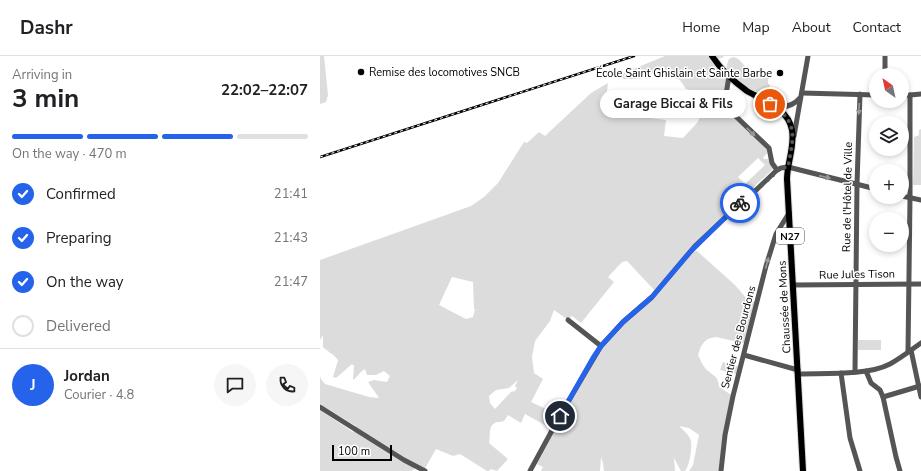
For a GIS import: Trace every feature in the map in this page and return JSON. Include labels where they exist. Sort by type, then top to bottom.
[{"type":"main road","points":[[712,56],[729,76],[748,91],[770,104],[786,116]]},
{"type":"main road","name":"Chaussée de Mons","points":[[786,116],[792,130],[792,143],[788,167],[789,213],[803,471]]},
{"type":"street","name":"Chaussée de Mons","points":[[792,143],[808,56]]},
{"type":"street","points":[[885,68],[886,56]]},
{"type":"street","points":[[729,76],[725,101],[726,107],[769,148],[772,163],[779,169]]},
{"type":"street","name":"Rue de l'Hôtel de Ville","points":[[855,372],[857,184],[860,94]]},
{"type":"street","points":[[799,110],[792,118],[786,116],[785,112],[797,102],[802,95],[869,94]]},
{"type":"street","points":[[921,94],[910,95],[908,283],[909,351],[920,386],[921,397]]},
{"type":"street","points":[[770,104],[786,107],[797,102]]},
{"type":"street","points":[[530,471],[562,412],[601,346],[623,322],[652,297],[695,246],[779,169],[788,167],[869,187]]},
{"type":"street","points":[[910,198],[921,200]]},
{"type":"street","name":"Sentier des Bourdons","points":[[721,471],[733,396],[772,244],[776,234],[789,213]]},
{"type":"street","name":"Rue Jules Tison","points":[[793,285],[921,284]]},
{"type":"street","points":[[568,320],[601,346]]},
{"type":"street","points":[[744,355],[798,372],[841,373],[866,371],[889,364],[921,343]]},
{"type":"street","points":[[866,371],[871,383],[880,390],[883,397],[900,471]]},
{"type":"street","points":[[841,373],[850,438],[860,471]]},
{"type":"street","points":[[883,397],[920,386]]},
{"type":"street","points":[[320,407],[404,460],[425,471]]},
{"type":"shaded area","points":[[320,56],[324,56],[328,95],[326,102],[320,104]]},
{"type":"shaded area","points":[[665,56],[724,56],[722,58],[715,59],[729,76],[722,100],[715,102],[714,104],[697,92],[686,89],[680,80],[671,76],[648,73],[641,79],[623,79],[623,74],[626,72]]},
{"type":"shaded area","points":[[733,57],[739,60],[751,71],[768,77],[768,84],[770,84],[766,101],[744,87],[729,73],[727,65],[729,59]]},
{"type":"shaded area","points":[[608,83],[606,100],[617,114],[666,120],[664,136],[683,138],[697,123],[704,110],[714,109],[714,107],[721,108],[727,113],[730,111],[767,147],[767,153],[763,158],[769,159],[773,169],[746,194],[690,252],[697,251],[735,285],[748,300],[757,302],[747,344],[716,337],[706,340],[700,348],[698,355],[705,368],[717,378],[719,387],[733,396],[721,471],[689,471],[693,465],[699,435],[689,428],[679,426],[687,434],[691,441],[690,456],[685,471],[681,471],[674,458],[675,471],[604,471],[601,457],[600,471],[541,471],[543,467],[537,464],[596,352],[656,292],[627,261],[622,262],[608,277],[614,282],[581,323],[572,316],[568,320],[554,310],[550,321],[535,341],[532,357],[534,373],[543,379],[531,402],[557,414],[550,428],[525,414],[521,423],[508,415],[504,421],[494,424],[491,428],[489,443],[508,459],[497,471],[491,469],[487,471],[460,454],[453,456],[436,449],[424,470],[417,466],[412,471],[320,471],[320,410],[353,432],[356,426],[320,404],[320,376],[325,384],[369,397],[379,398],[368,382],[374,380],[387,382],[390,376],[384,371],[376,375],[367,375],[365,369],[353,380],[354,366],[352,364],[336,378],[333,377],[338,360],[323,347],[323,335],[320,340],[320,260],[471,206],[484,197],[498,183],[524,142],[527,143],[539,132],[545,136],[591,93]],"holes":[[[758,158],[765,165],[745,184],[738,177]],[[452,277],[473,282],[475,309],[473,317],[466,319],[439,305]],[[518,380],[515,386],[517,388],[515,391],[511,392],[495,409],[490,403],[489,396],[496,390],[509,388]]]},
{"type":"shaded area","points":[[921,129],[921,185],[913,185],[914,137],[919,135],[919,130]]},
{"type":"shaded area","points":[[858,340],[881,340],[881,350],[858,350]]},
{"type":"shaded area","points":[[723,362],[741,367],[739,375],[720,370]]},
{"type":"railway","points":[[320,157],[634,56]]},
{"type":"way so far","points":[[740,203],[777,170],[788,167],[793,137],[792,130],[784,114],[770,104]]},
{"type":"place","name":"Remise des locomotives SNCB","points":[[361,72]]},
{"type":"place","name":"École Saint Ghislain et Sainte Barbe","points":[[780,73]]},
{"type":"place","name":"Garage Biccai & Fils","points":[[770,104]]},
{"type":"route","points":[[560,416],[596,352],[601,346],[630,315],[652,297],[690,252],[740,203]]}]
